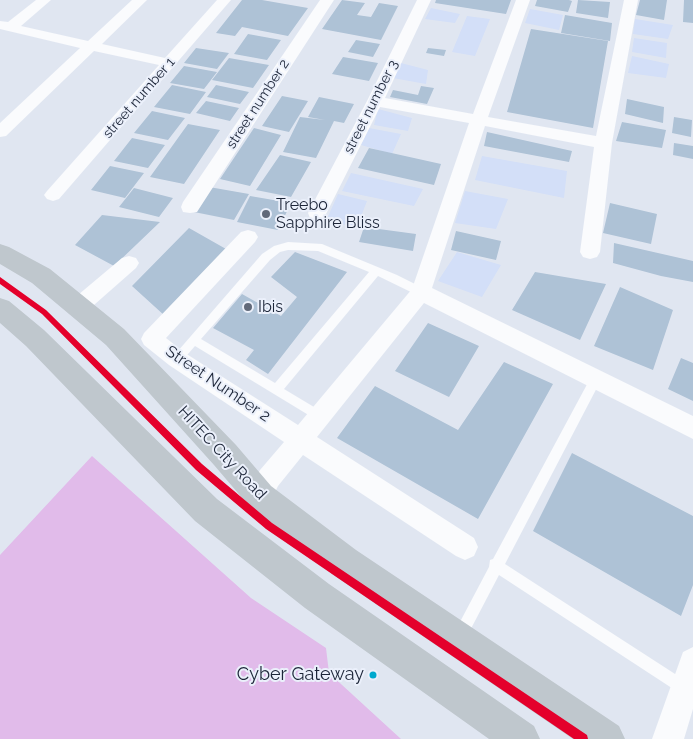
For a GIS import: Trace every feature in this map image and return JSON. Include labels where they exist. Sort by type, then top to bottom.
[{"type":"main road","name":"HITEC City Road","points":[[0,253],[41,276],[114,337],[225,455],[260,496],[344,562],[606,739]]},
{"type":"main road","points":[[0,308],[35,338],[206,510],[317,596],[521,739]]},
{"type":"street","points":[[6,26],[44,0]]},
{"type":"street","points":[[0,132],[89,46],[140,0]]},
{"type":"street","name":"street number 1","points":[[53,195],[224,0]]},
{"type":"street","name":"street number 2","points":[[190,207],[327,0]]},
{"type":"street","name":"street number 3","points":[[317,213],[375,101],[424,0]]},
{"type":"street","points":[[260,496],[268,478],[421,292],[479,119],[522,0]]},
{"type":"street","points":[[590,252],[603,143],[631,0]]},
{"type":"street","points":[[6,26],[89,46],[159,60]]},
{"type":"street","points":[[375,101],[603,143]]},
{"type":"street","name":"Street Number 2","points":[[242,238],[149,337],[177,359],[465,547]]},
{"type":"street","points":[[79,306],[130,263]]},
{"type":"street","points":[[421,292],[693,428]]},
{"type":"street","points":[[668,739],[688,675]]},
{"type":"lane","points":[[177,359],[266,257],[276,249],[288,246],[319,247],[421,292]]},
{"type":"lane","points":[[276,390],[376,271]]},
{"type":"lane","points":[[194,340],[320,417]]},
{"type":"lane","points":[[458,639],[495,565],[595,380]]},
{"type":"lane","points":[[495,565],[688,675]]},
{"type":"shaded area","points":[[431,8],[460,14],[455,23],[425,19]]},
{"type":"shaded area","points":[[530,9],[563,15],[559,30],[525,23]]},
{"type":"shaded area","points":[[467,16],[490,19],[475,56],[452,52]]},
{"type":"shaded area","points":[[635,19],[673,25],[668,39],[633,34]]},
{"type":"shaded area","points":[[634,38],[667,43],[666,58],[632,52]]},
{"type":"shaded area","points":[[632,56],[669,64],[666,78],[628,73]]},
{"type":"shaded area","points":[[401,63],[428,70],[426,84],[393,78]]},
{"type":"shaded area","points":[[378,109],[412,118],[408,131],[374,125]]},
{"type":"shaded area","points":[[369,128],[401,134],[392,154],[361,145]]},
{"type":"shaded area","points":[[482,156],[567,171],[564,198],[475,180]]},
{"type":"shaded area","points":[[351,173],[423,189],[414,206],[342,191]]},
{"type":"shaded area","points":[[465,191],[508,199],[496,229],[455,223]]},
{"type":"shaded area","points":[[338,194],[367,201],[357,227],[326,221]]},
{"type":"shaded area","points":[[457,252],[501,265],[482,297],[438,281]]},
{"type":"shaded area","points":[[92,456],[251,598],[326,648],[329,673],[401,739],[0,739],[0,555]]},
{"type":"building","points":[[242,0],[262,0],[308,8],[288,36],[242,27],[235,36],[216,33]]},
{"type":"building","points":[[342,0],[365,3],[357,15],[371,17],[379,3],[398,6],[381,40],[322,29]]},
{"type":"building","points":[[436,0],[511,0],[506,14],[435,3]]},
{"type":"building","points":[[537,0],[572,1],[568,12],[535,6]]},
{"type":"building","points":[[578,0],[610,2],[608,18],[576,13]]},
{"type":"building","points":[[640,0],[667,0],[664,20],[636,15]]},
{"type":"building","points":[[684,0],[693,0],[693,23],[683,22]]},
{"type":"building","points":[[565,15],[612,23],[610,41],[561,33]]},
{"type":"building","points":[[531,29],[608,41],[593,128],[507,112]]},
{"type":"building","points":[[248,34],[281,40],[267,60],[234,54]]},
{"type":"building","points":[[356,40],[380,44],[373,57],[348,52]]},
{"type":"building","points":[[196,48],[229,53],[217,69],[184,63]]},
{"type":"building","points":[[428,48],[446,50],[444,56],[426,53]]},
{"type":"building","points":[[343,57],[378,63],[369,81],[332,74]]},
{"type":"building","points":[[229,58],[269,65],[253,88],[212,80]]},
{"type":"building","points":[[184,66],[217,72],[204,89],[170,83]]},
{"type":"building","points":[[172,85],[206,92],[190,114],[154,107]]},
{"type":"building","points":[[216,85],[249,92],[240,104],[207,97]]},
{"type":"building","points":[[421,86],[434,88],[427,104],[390,97],[393,90],[418,95]]},
{"type":"building","points":[[282,96],[308,101],[289,132],[262,126]]},
{"type":"building","points":[[319,97],[354,104],[344,123],[334,121],[316,158],[283,152],[300,117],[325,120],[308,117]]},
{"type":"building","points":[[627,99],[664,107],[663,123],[625,114]]},
{"type":"building","points":[[206,101],[239,108],[230,121],[196,113]]},
{"type":"building","points":[[152,111],[185,118],[168,140],[134,133]]},
{"type":"building","points":[[674,117],[692,120],[691,137],[672,133]]},
{"type":"building","points":[[622,122],[666,130],[662,148],[616,141]]},
{"type":"building","points":[[188,124],[220,130],[184,184],[150,177]]},
{"type":"building","points":[[254,128],[281,135],[250,186],[220,179]]},
{"type":"building","points":[[487,132],[572,151],[569,162],[484,146]]},
{"type":"building","points":[[132,138],[165,145],[148,168],[114,161]]},
{"type":"building","points":[[674,143],[693,146],[693,159],[673,155]]},
{"type":"building","points":[[369,148],[441,164],[434,185],[358,168]]},
{"type":"building","points":[[280,155],[311,162],[291,197],[256,190]]},
{"type":"building","points":[[110,166],[144,173],[125,198],[91,190]]},
{"type":"building","points":[[209,187],[249,194],[234,220],[194,212]]},
{"type":"building","points":[[134,188],[173,198],[159,217],[119,207]]},
{"type":"building","points":[[250,196],[291,203],[278,230],[237,222]]},
{"type":"building","points":[[610,203],[657,214],[651,244],[603,233]]},
{"type":"building","points":[[102,215],[160,222],[114,266],[75,245]]},
{"type":"building","points":[[364,227],[416,234],[413,251],[359,242]]},
{"type":"building","points":[[189,228],[226,249],[165,316],[132,286]]},
{"type":"building","points":[[456,231],[501,241],[496,260],[451,250]]},
{"type":"building","points":[[614,243],[693,261],[693,282],[661,276],[613,263]]},
{"type":"building","name":"Ibis","points":[[295,252],[347,272],[268,374],[246,360],[254,350],[213,328],[242,294],[281,316],[297,297],[271,277]]},
{"type":"building","points":[[535,272],[606,284],[580,340],[512,310]]},
{"type":"building","points":[[620,287],[673,310],[653,370],[594,346]]},
{"type":"building","points":[[428,323],[479,346],[449,397],[395,371]]},
{"type":"building","points":[[681,358],[693,363],[693,401],[668,389]]},
{"type":"building","points":[[504,362],[553,384],[478,519],[337,438],[375,386],[458,430]]},
{"type":"building","points":[[572,453],[693,516],[693,585],[681,616],[533,531]]},
{"type":"transit line","points":[[0,280],[44,312],[199,467],[269,526],[583,739]]},
{"type":"place","name":"Treebo Sapphire Bliss","points":[[266,214]]},
{"type":"place","name":"Ibis","points":[[248,307]]},
{"type":"place","name":"Cyber Gateway","points":[[373,675]]}]
